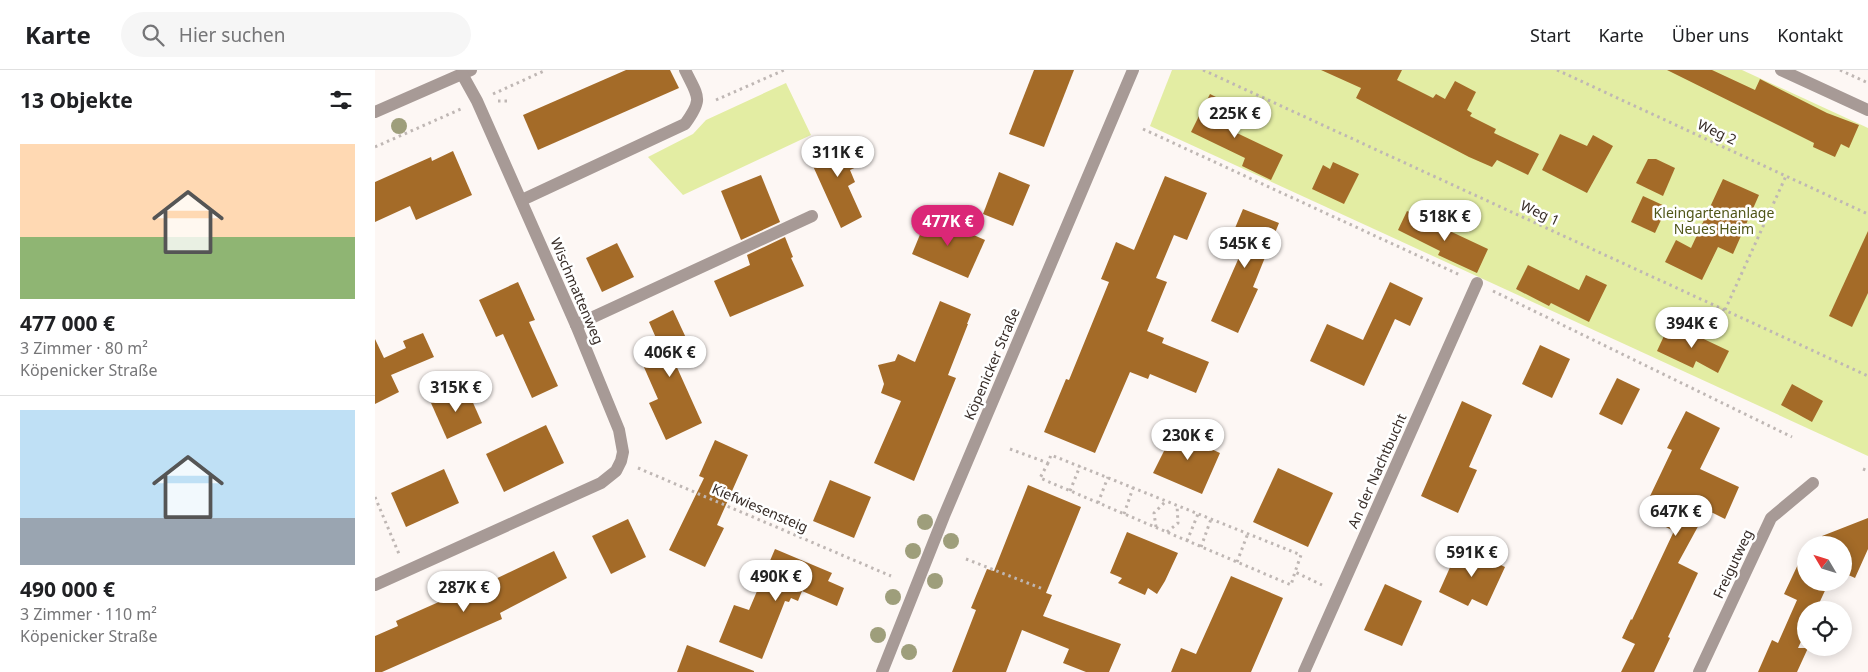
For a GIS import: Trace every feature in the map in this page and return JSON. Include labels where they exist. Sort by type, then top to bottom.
[{"type":"street","points":[[522,200],[685,124],[696,108],[697,96],[685,70]]},
{"type":"street","name":"Köpenicker Straße","points":[[882,672],[941,524],[1133,70]]},
{"type":"street","points":[[1781,70],[1868,110]]},
{"type":"street","name":"Wischmattenweg","points":[[467,72],[477,101],[576,325],[619,430],[623,452],[621,461]]},
{"type":"street","points":[[375,112],[467,72]]},
{"type":"street","points":[[576,325],[812,216]]},
{"type":"street","name":"An der Nachtbucht","points":[[1304,672],[1477,283]]},
{"type":"street","points":[[375,585],[601,483],[616,471],[621,461]]},
{"type":"street","name":"Freigutweg","points":[[1699,672],[1771,518],[1813,483]]},
{"type":"path","points":[[477,101],[546,70]]},
{"type":"path","points":[[696,108],[784,70]]},
{"type":"path","name":"Weg 1","points":[[1203,70],[1868,376]]},
{"type":"path","name":"Weg 2","points":[[1557,70],[1868,214]]},
{"type":"path","points":[[1840,70],[1868,83]]},
{"type":"path","points":[[375,147],[457,110]]},
{"type":"path","points":[[1725,310],[1786,176]]},
{"type":"path","points":[[1010,449],[1048,463]]},
{"type":"path","points":[[1051,454],[1301,555],[1291,585],[1040,478],[1048,463],[1051,454]]},
{"type":"path","name":"Kiefwiesensteig","points":[[621,461],[891,576]]},
{"type":"path","points":[[1070,491],[1080,466]]},
{"type":"path","points":[[1863,469],[1868,471]]},
{"type":"path","points":[[1098,503],[1108,477]]},
{"type":"path","points":[[1124,514],[1133,488]]},
{"type":"path","points":[[375,497],[401,559]]},
{"type":"path","points":[[1156,527],[1155,513],[1166,501]]},
{"type":"path","points":[[1167,532],[1178,523],[1177,505]]},
{"type":"path","points":[[1187,541],[1198,514]]},
{"type":"path","points":[[1201,547],[1211,519]]},
{"type":"path","points":[[1237,562],[1248,533]]},
{"type":"path","points":[[966,559],[1043,589]]},
{"type":"path","points":[[1295,572],[1340,593]]},
{"type":"green space","name":"Kleingartenanlage Neues Heim","points":[[1172,70],[1742,70],[1868,128],[1868,456],[1150,126]]},
{"type":"green space","points":[[786,83],[811,135],[683,195],[648,157],[693,134],[706,120]]},
{"type":"building","points":[[626,70],[670,70],[679,88],[538,150],[523,115]]},
{"type":"building","points":[[1034,70],[1074,70],[1044,147],[1009,134]]},
{"type":"building","points":[[1321,70],[1402,70],[1397,80],[1433,98],[1436,94],[1445,99],[1455,81],[1476,92],[1467,110],[1472,113],[1470,116],[1496,129],[1494,133],[1539,154],[1528,175],[1497,160],[1492,167],[1356,98],[1361,88]]},
{"type":"building","points":[[1667,70],[1712,70],[1755,90],[1760,79],[1827,113],[1859,125],[1849,148],[1841,144],[1835,157],[1813,147],[1814,143]]},
{"type":"building","points":[[1210,94],[1230,104],[1220,125],[1283,155],[1271,180],[1242,166],[1245,158],[1191,132]]},
{"type":"building","points":[[1560,134],[1587,146],[1593,135],[1613,146],[1587,193],[1542,170]]},
{"type":"building","points":[[849,136],[861,165],[850,170],[855,182],[848,186],[862,217],[841,228],[808,155]]},
{"type":"building","points":[[453,151],[472,195],[416,220],[410,206],[375,222],[375,182],[431,157],[432,161]]},
{"type":"building","points":[[1648,159],[1656,159],[1675,168],[1663,196],[1636,183]]},
{"type":"building","points":[[1333,162],[1359,174],[1344,204],[1312,189],[1323,165],[1330,169]]},
{"type":"building","points":[[999,172],[1030,185],[1013,226],[983,214]]},
{"type":"building","points":[[761,175],[780,222],[741,240],[721,191]]},
{"type":"building","points":[[1165,176],[1207,193],[1187,240],[1174,235],[1156,278],[1167,282],[1147,331],[1164,338],[1162,343],[1209,362],[1196,393],[1150,374],[1148,379],[1130,372],[1095,453],[1044,432],[1066,379],[1069,380],[1109,282],[1101,279],[1116,242],[1134,250]]},
{"type":"building","points":[[1723,179],[1759,195],[1733,254],[1718,247],[1702,280],[1665,262],[1676,240],[1691,248]]},
{"type":"building","points":[[1643,196],[1667,207],[1655,233],[1631,222]]},
{"type":"building","points":[[1243,209],[1279,223],[1253,287],[1258,289],[1238,333],[1211,321],[1244,246],[1230,240]]},
{"type":"building","points":[[1407,211],[1488,249],[1477,273],[1438,255],[1440,251],[1398,230]]},
{"type":"building","points":[[928,215],[985,240],[968,278],[912,254]]},
{"type":"building","points":[[1868,231],[1868,293],[1852,327],[1829,316]]},
{"type":"building","points":[[785,237],[793,257],[791,258],[804,286],[730,317],[714,281],[750,265],[747,255]]},
{"type":"building","points":[[617,243],[634,277],[602,292],[586,258]]},
{"type":"building","points":[[1528,265],[1579,290],[1586,275],[1607,285],[1589,322],[1551,303],[1549,306],[1516,289]]},
{"type":"building","points":[[518,282],[535,320],[529,322],[558,386],[532,398],[503,334],[496,337],[479,300]]},
{"type":"building","points":[[1390,282],[1423,298],[1410,326],[1395,319],[1364,386],[1310,361],[1327,324],[1363,340]]},
{"type":"building","points":[[940,301],[971,314],[948,375],[956,378],[914,481],[874,463],[901,401],[881,393],[884,384],[878,365],[895,361],[898,354],[915,362]]},
{"type":"building","points":[[673,310],[694,355],[675,363],[702,423],[666,440],[649,403],[658,399],[639,356],[660,347],[649,322]]},
{"type":"building","points":[[1670,323],[1729,351],[1718,373],[1696,361],[1693,368],[1657,351]]},
{"type":"building","points":[[423,333],[434,357],[391,375],[399,392],[375,404],[375,339],[384,358],[406,348],[403,341]]},
{"type":"building","points":[[1540,345],[1570,359],[1552,398],[1522,384]]},
{"type":"building","points":[[1617,378],[1640,389],[1622,425],[1599,414]]},
{"type":"building","points":[[1792,384],[1823,401],[1812,422],[1781,405]]},
{"type":"building","points":[[466,387],[482,423],[447,439],[431,403]]},
{"type":"building","points":[[1462,401],[1492,415],[1469,467],[1477,470],[1458,513],[1421,496]]},
{"type":"building","points":[[1686,411],[1720,428],[1700,469],[1739,487],[1725,519],[1707,510],[1678,563],[1698,573],[1654,672],[1621,672],[1635,644],[1622,638],[1674,531],[1641,515],[1672,450],[1667,448]]},
{"type":"building","points":[[546,425],[564,463],[504,492],[486,454]]},
{"type":"building","points":[[1184,431],[1213,442],[1209,448],[1220,453],[1202,494],[1153,473],[1173,433],[1181,435]]},
{"type":"building","points":[[715,440],[748,455],[717,525],[724,528],[705,567],[669,550],[704,478],[699,476]]},
{"type":"building","points":[[1278,468],[1333,493],[1308,547],[1253,522]]},
{"type":"building","points":[[444,469],[459,503],[406,527],[391,493]]},
{"type":"building","points":[[830,480],[871,497],[854,538],[813,521]]},
{"type":"building","points":[[1028,485],[1081,507],[1046,593],[1052,595],[1043,616],[1121,644],[1109,672],[1086,672],[1063,663],[1069,649],[1022,630],[1006,672],[952,672],[976,610],[971,608],[987,569],[994,571]]},
{"type":"building","points":[[1868,518],[1868,549],[1855,578],[1853,577],[1853,536],[1822,536]]},
{"type":"building","points":[[628,519],[646,557],[611,574],[592,536]]},
{"type":"building","points":[[1127,532],[1178,553],[1157,594],[1148,588],[1145,595],[1118,583],[1122,578],[1110,573]]},
{"type":"building","points":[[1460,545],[1505,567],[1487,606],[1472,599],[1468,606],[1439,592]]},
{"type":"building","points":[[775,549],[832,573],[828,581],[844,588],[837,606],[802,591],[798,601],[791,598],[789,602],[785,601],[762,659],[719,642],[734,605],[749,610]]},
{"type":"building","points":[[554,551],[567,578],[500,613],[502,619],[382,672],[375,672],[375,636],[398,626],[396,621],[486,581],[487,583]]},
{"type":"building","points":[[1797,566],[1797,591],[1825,591],[1820,601],[1797,601],[1797,656],[1804,656],[1797,672],[1758,672],[1772,640],[1778,643],[1797,600],[1784,594]]},
{"type":"building","points":[[1231,576],[1283,598],[1251,672],[1171,672],[1181,648],[1196,654]]},
{"type":"building","points":[[1385,584],[1422,601],[1402,646],[1364,630]]},
{"type":"building","points":[[687,645],[754,671],[754,672],[677,672]]}]
